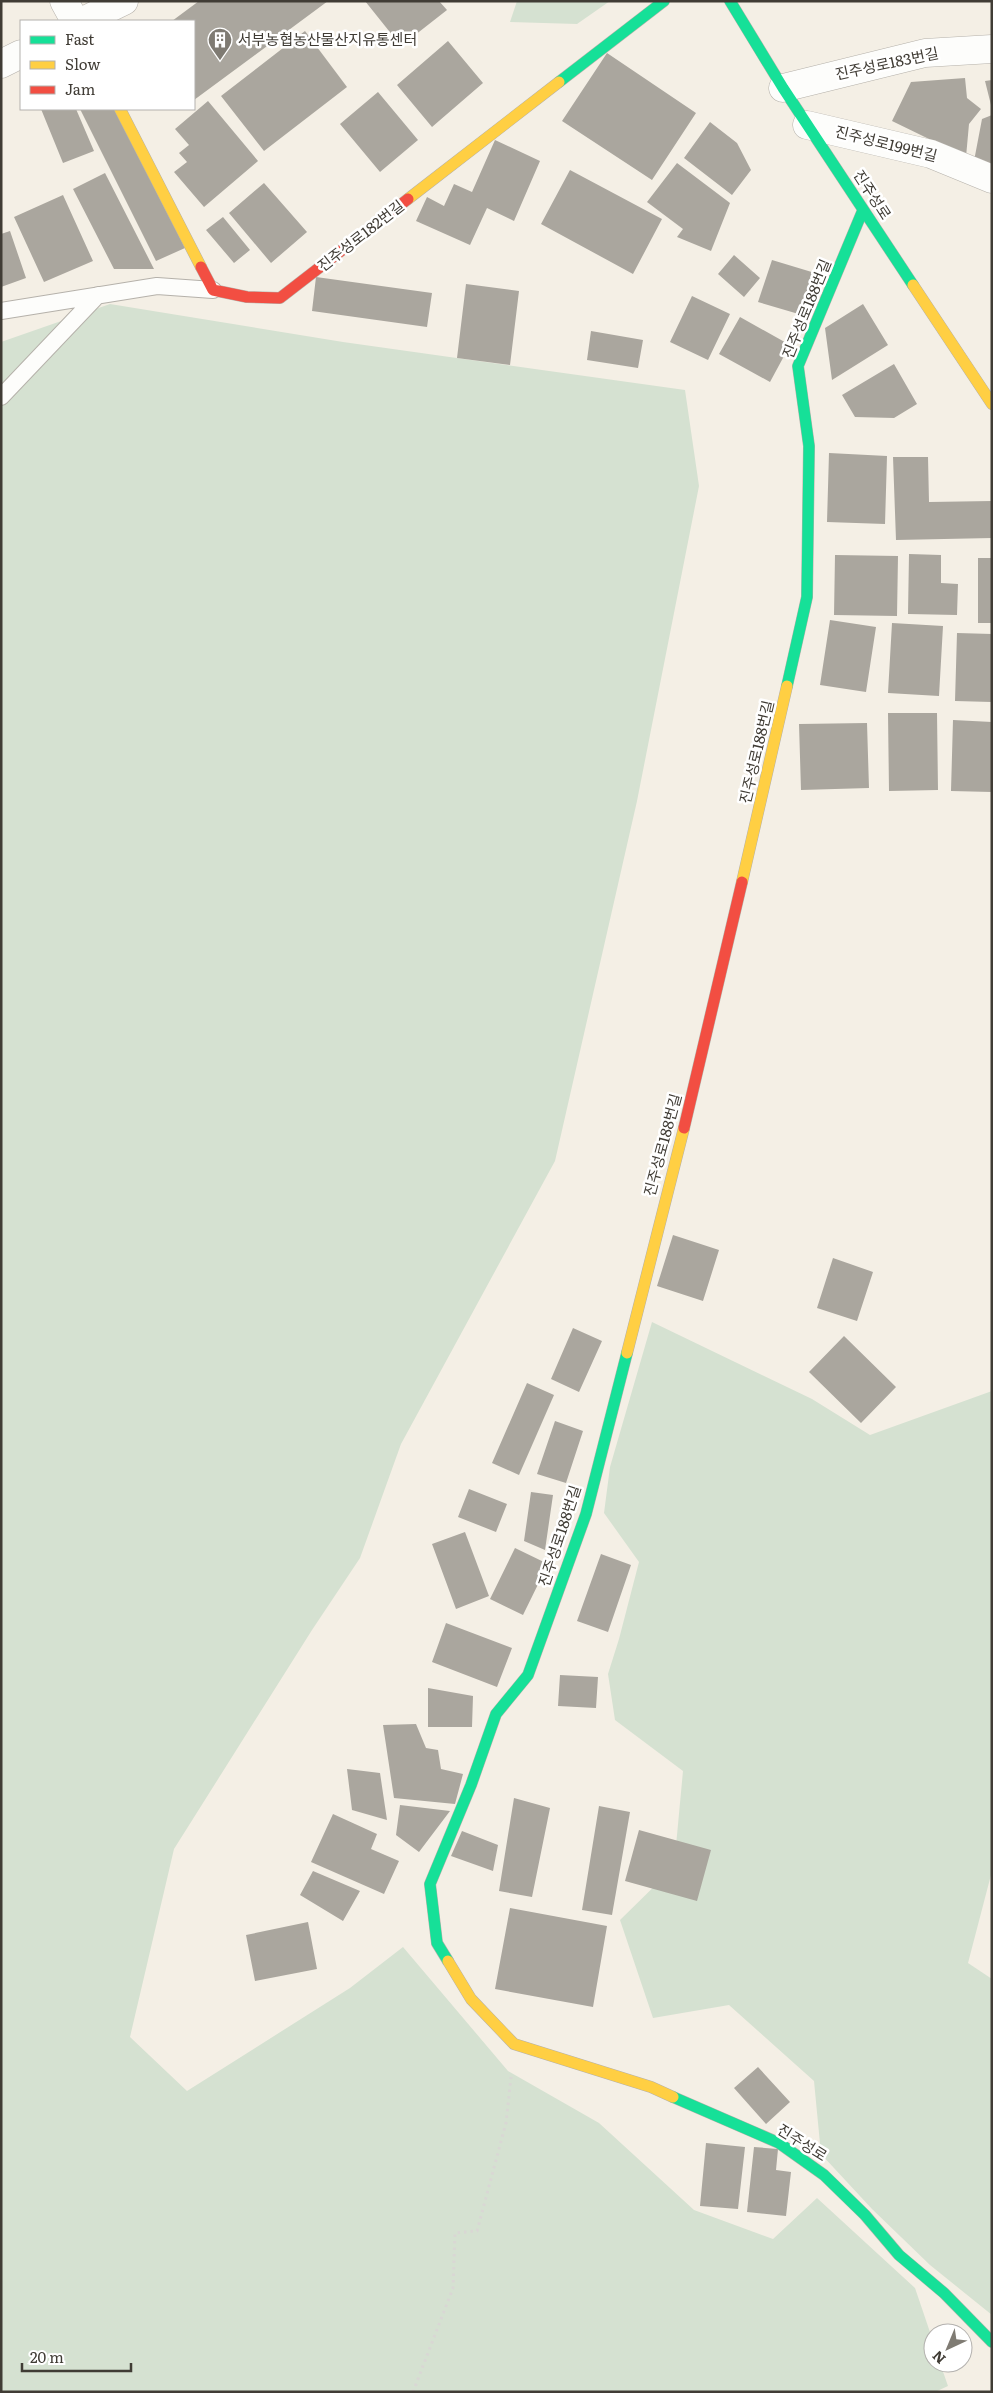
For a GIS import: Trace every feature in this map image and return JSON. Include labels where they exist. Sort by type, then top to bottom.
[{"type":"street","points":[[64,1],[74,20]]},
{"type":"street","points":[[85,20],[124,1]]},
{"type":"street","name":"진주성로182번길","points":[[213,290],[247,297],[280,298],[664,1]]},
{"type":"street","name":"진주성로","points":[[730,1],[807,125],[992,404]]},
{"type":"street","name":"진주성로183번길","points":[[784,88],[925,53],[992,49]]},
{"type":"street","points":[[1,64],[20,54]]},
{"type":"street","points":[[121,110],[213,290]]},
{"type":"street","name":"진주성로199번길","points":[[807,125],[931,154],[992,179]]},
{"type":"street","name":"진주성로188번길","points":[[514,2044],[471,1999],[437,1943],[430,1884],[471,1785],[496,1714],[528,1676],[586,1514],[712,1016],[808,597],[809,446],[798,366],[863,210]]},
{"type":"street","name":"진주성로","points":[[514,2044],[651,2087],[727,2122],[779,2143],[824,2174],[865,2215],[899,2255],[944,2293],[992,2342]]},
{"type":"lane","name":"진주성로182번길","points":[[1,311],[156,286],[213,290]]},
{"type":"lane","points":[[1,397],[98,295]]},
{"type":"path","points":[[412,2392],[453,2288],[455,2233],[476,2231],[506,2123],[514,2044]]},
{"type":"green space","points":[[517,1],[610,1],[577,24],[510,22]]},
{"type":"green space","points":[[110,304],[343,342],[685,390],[699,486],[637,801],[555,1161],[401,1444],[360,1558],[312,1630],[174,1849],[130,2037],[187,2091],[350,1988],[403,1947],[508,2071],[599,2123],[694,2210],[773,2239],[817,2198],[915,2288],[927,2323],[923,2323],[923,2373],[943,2373],[948,2386],[935,2392],[1,2392],[1,342]]},
{"type":"green space","points":[[652,1322],[812,1399],[870,1435],[992,1391],[992,1871],[968,1963],[992,1979],[992,2315],[930,2265],[872,2209],[821,2154],[814,2081],[729,2005],[653,2018],[620,1920],[674,1867],[683,1771],[615,1720],[608,1674],[639,1562],[604,1513],[610,1467]]},
{"type":"building","name":"서부농협농산물산지유통센터","points":[[199,1],[328,1],[195,99],[195,20],[173,20]]},
{"type":"building","points":[[365,1],[439,1],[447,10],[401,46]]},
{"type":"building","points":[[305,31],[347,87],[264,151],[221,96]]},
{"type":"building","points":[[448,41],[483,83],[432,127],[397,85]]},
{"type":"building","points":[[607,53],[696,113],[652,180],[562,121]]},
{"type":"building","points":[[965,78],[967,98],[981,109],[969,124],[966,157],[892,121],[911,82]]},
{"type":"building","points":[[992,80],[992,105],[991,105],[985,81]]},
{"type":"building","points":[[378,92],[418,140],[380,172],[340,124]]},
{"type":"building","points":[[208,101],[258,161],[204,207],[174,172],[187,162],[179,153],[189,145],[175,129]]},
{"type":"building","points":[[41,110],[76,110],[94,151],[63,163]]},
{"type":"building","points":[[80,110],[115,110],[185,248],[156,261]]},
{"type":"building","points":[[992,115],[992,164],[974,161],[982,119]]},
{"type":"building","points":[[710,122],[737,143],[751,170],[732,195],[684,158]]},
{"type":"building","points":[[495,140],[540,161],[514,221],[487,208],[470,245],[416,221],[427,197],[444,206],[454,184],[472,192]]},
{"type":"building","points":[[677,163],[730,203],[711,251],[677,237],[683,229],[647,202]]},
{"type":"building","points":[[570,170],[662,219],[633,274],[541,224]]},
{"type":"building","points":[[105,173],[154,269],[114,269],[73,189]]},
{"type":"building","points":[[264,183],[307,232],[271,263],[229,213]]},
{"type":"building","points":[[63,195],[93,261],[44,282],[14,217]]},
{"type":"building","points":[[223,217],[250,250],[234,263],[206,230]]},
{"type":"building","points":[[10,231],[26,278],[1,287],[1,234]]},
{"type":"building","points":[[734,255],[760,278],[744,297],[718,274]]},
{"type":"building","points":[[772,260],[815,273],[802,315],[758,302]]},
{"type":"building","points":[[316,277],[432,293],[427,327],[312,311]]},
{"type":"building","points":[[466,284],[519,291],[510,365],[457,358]]},
{"type":"building","points":[[692,296],[730,314],[708,360],[670,342]]},
{"type":"building","points":[[863,304],[888,345],[832,380],[825,328]]},
{"type":"building","points":[[740,317],[790,345],[770,382],[719,354]]},
{"type":"building","points":[[591,331],[643,340],[638,368],[587,360]]},
{"type":"building","points":[[894,364],[917,404],[894,418],[855,417],[842,395]]},
{"type":"building","points":[[829,453],[887,456],[885,524],[827,522]]},
{"type":"building","points":[[893,457],[928,457],[929,502],[992,501],[992,538],[896,540]]},
{"type":"building","points":[[909,554],[941,555],[941,583],[958,584],[957,615],[908,614]]},
{"type":"building","points":[[835,555],[898,556],[897,616],[834,615]]},
{"type":"building","points":[[978,558],[992,558],[992,623],[978,623]]},
{"type":"building","points":[[830,620],[876,627],[866,692],[820,685]]},
{"type":"building","points":[[892,623],[943,626],[939,696],[888,693]]},
{"type":"building","points":[[957,633],[992,634],[992,702],[955,701]]},
{"type":"building","points":[[888,713],[937,713],[938,790],[889,791]]},
{"type":"building","points":[[953,720],[992,722],[992,792],[951,791]]},
{"type":"building","points":[[867,723],[869,788],[801,790],[799,724]]},
{"type":"building","points":[[673,1235],[719,1250],[703,1301],[657,1286]]},
{"type":"building","points":[[833,1258],[873,1272],[857,1321],[817,1308]]},
{"type":"building","points":[[573,1328],[602,1341],[579,1392],[551,1379]]},
{"type":"building","points":[[844,1336],[896,1387],[861,1423],[809,1372]]},
{"type":"building","points":[[527,1383],[554,1395],[519,1475],[492,1463]]},
{"type":"building","points":[[555,1421],[583,1431],[566,1483],[537,1474]]},
{"type":"building","points":[[469,1489],[507,1504],[496,1532],[458,1517]]},
{"type":"building","points":[[531,1492],[553,1495],[545,1550],[524,1541]]},
{"type":"building","points":[[465,1532],[489,1596],[456,1609],[432,1544]]},
{"type":"building","points":[[515,1548],[548,1564],[523,1615],[490,1599]]},
{"type":"building","points":[[601,1554],[631,1565],[608,1632],[577,1621]]},
{"type":"building","points":[[446,1623],[512,1648],[497,1687],[432,1662]]},
{"type":"building","points":[[560,1675],[598,1677],[596,1708],[558,1706]]},
{"type":"building","points":[[428,1688],[473,1696],[472,1727],[428,1727]]},
{"type":"building","points":[[416,1724],[426,1748],[438,1750],[441,1769],[463,1774],[455,1804],[394,1798],[383,1725]]},
{"type":"building","points":[[347,1769],[380,1773],[387,1820],[352,1810]]},
{"type":"building","points":[[514,1798],[550,1808],[532,1897],[499,1891]]},
{"type":"building","points":[[400,1805],[450,1811],[419,1852],[396,1835]]},
{"type":"building","points":[[599,1806],[630,1812],[612,1915],[582,1910]]},
{"type":"building","points":[[333,1814],[377,1834],[371,1849],[399,1861],[384,1894],[311,1862]]},
{"type":"building","points":[[639,1830],[711,1850],[697,1901],[625,1881]]},
{"type":"building","points":[[462,1831],[498,1845],[493,1871],[451,1856]]},
{"type":"building","points":[[313,1871],[360,1891],[343,1921],[300,1895]]},
{"type":"building","points":[[510,1908],[607,1926],[593,2007],[495,1989]]},
{"type":"building","points":[[308,1922],[317,1969],[255,1981],[246,1935]]},
{"type":"building","points":[[758,2067],[790,2102],[766,2124],[734,2088]]},
{"type":"building","points":[[706,2143],[745,2147],[738,2209],[700,2206]]},
{"type":"building","points":[[754,2147],[778,2149],[776,2170],[791,2172],[786,2216],[747,2212]]},
{"type":"traffic: fast","points":[[559,82],[664,1]]},
{"type":"traffic: fast","points":[[730,1],[783,88],[913,285]]},
{"type":"traffic: fast","points":[[787,686],[807,597],[809,446],[798,366],[863,210]]},
{"type":"traffic: fast","points":[[448,1961],[437,1943],[430,1884],[471,1785],[496,1714],[528,1675],[586,1514],[627,1353]]},
{"type":"traffic: fast","points":[[673,2097],[779,2143],[824,2175],[865,2215],[899,2255],[944,2293],[992,2342]]},
{"type":"traffic: slow","points":[[408,199],[559,82]]},
{"type":"traffic: slow","points":[[121,110],[201,267]]},
{"type":"traffic: slow","points":[[913,285],[992,404]]},
{"type":"traffic: slow","points":[[742,882],[787,686]]},
{"type":"traffic: slow","points":[[627,1353],[684,1128]]},
{"type":"traffic: slow","points":[[448,1961],[471,1999],[514,2044],[651,2087],[673,2097]]},
{"type":"traffic: jam","points":[[201,267],[213,290],[247,297],[280,298],[408,199]]},
{"type":"traffic: jam","points":[[684,1128],[742,882]]},
{"type":"place","name":"서부농협농산물산지유통센터","points":[[220,61]]}]
